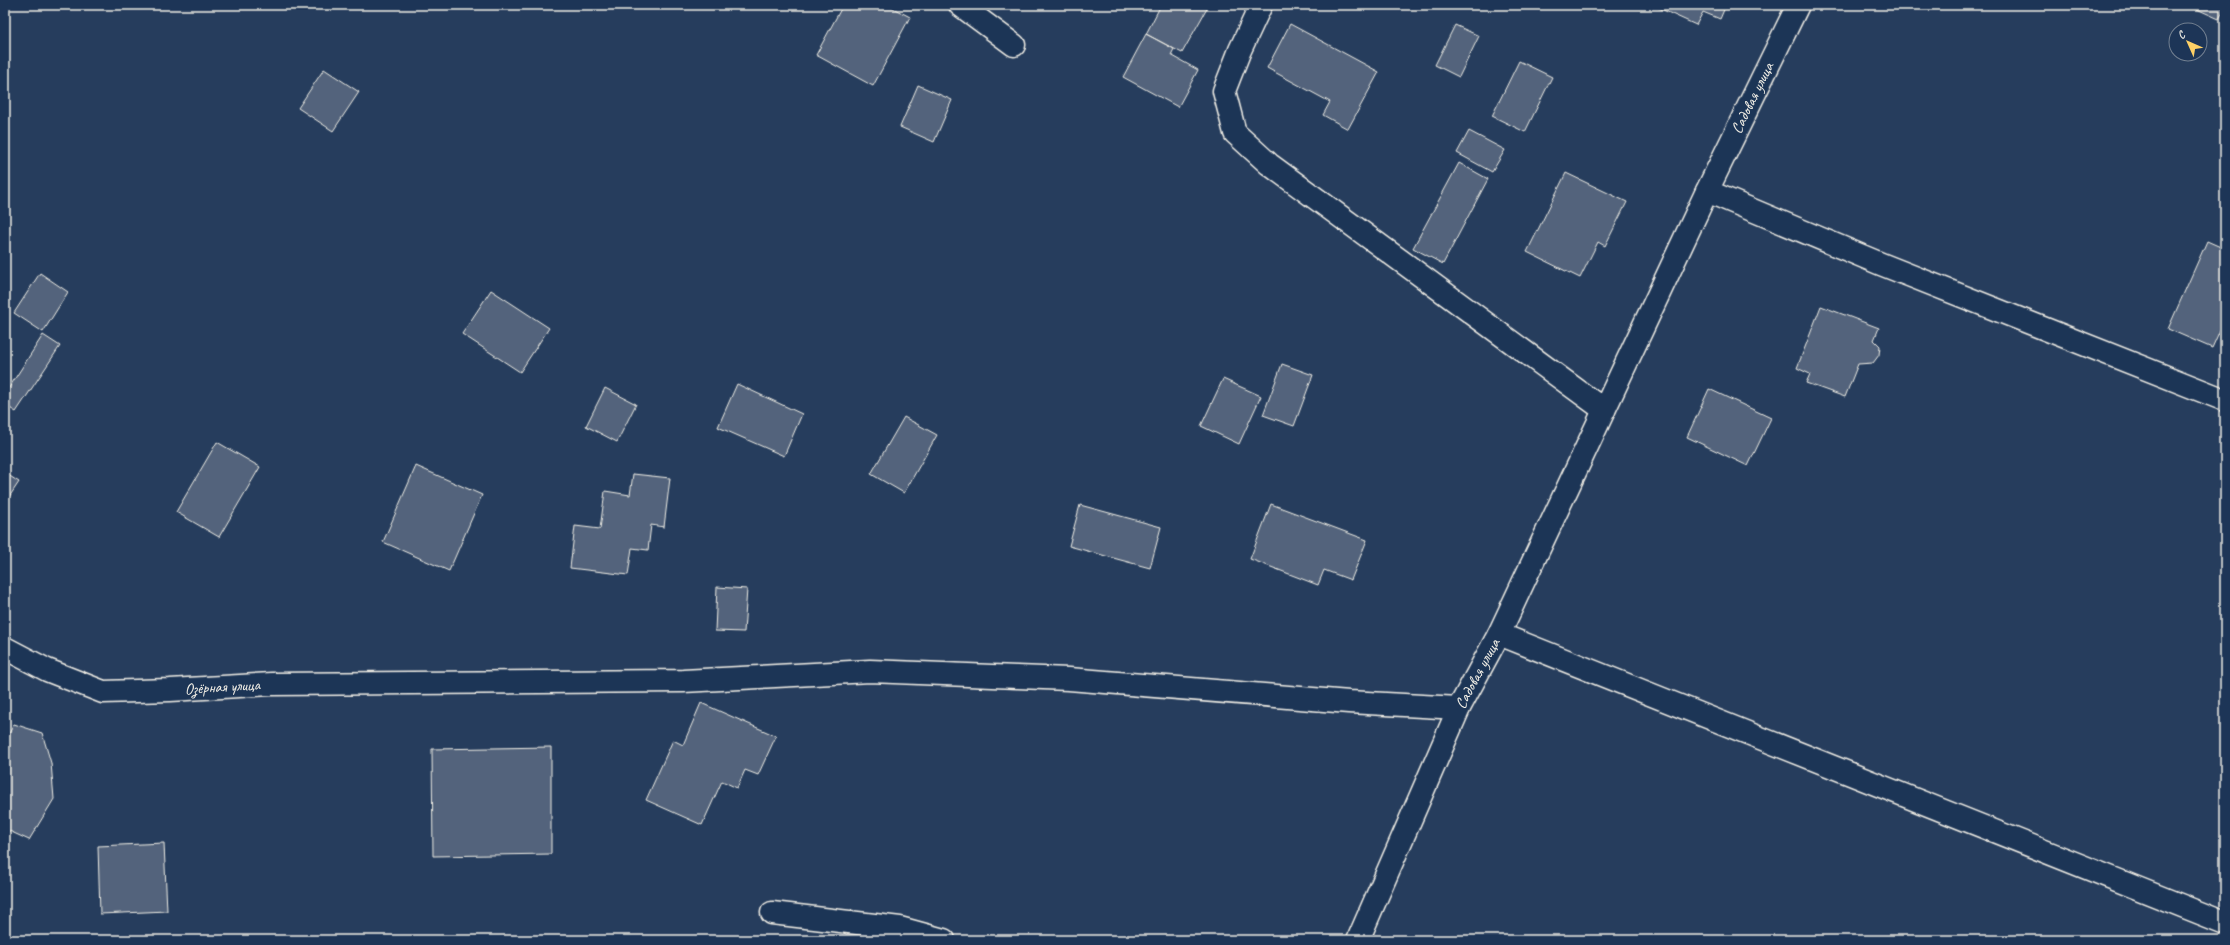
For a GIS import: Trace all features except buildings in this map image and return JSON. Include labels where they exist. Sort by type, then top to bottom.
[{"type":"street","points":[[960,5],[1014,45]]},
{"type":"street","points":[[1261,5],[1240,50],[1224,91],[1235,133],[1269,164],[1604,410]]},
{"type":"street","name":"Садовая улица","points":[[1358,940],[1459,708],[1498,634],[1707,191],[1798,5]]},
{"type":"street","points":[[1707,191],[1881,264],[2225,400]]},
{"type":"street","points":[[1498,634],[2225,922]]},
{"type":"street","name":"Озёрная улица","points":[[5,648],[47,670],[103,692],[272,684],[683,681],[870,672],[1069,679],[1349,702],[1459,708]]},
{"type":"street","points":[[772,913],[900,928],[944,940]]}]
